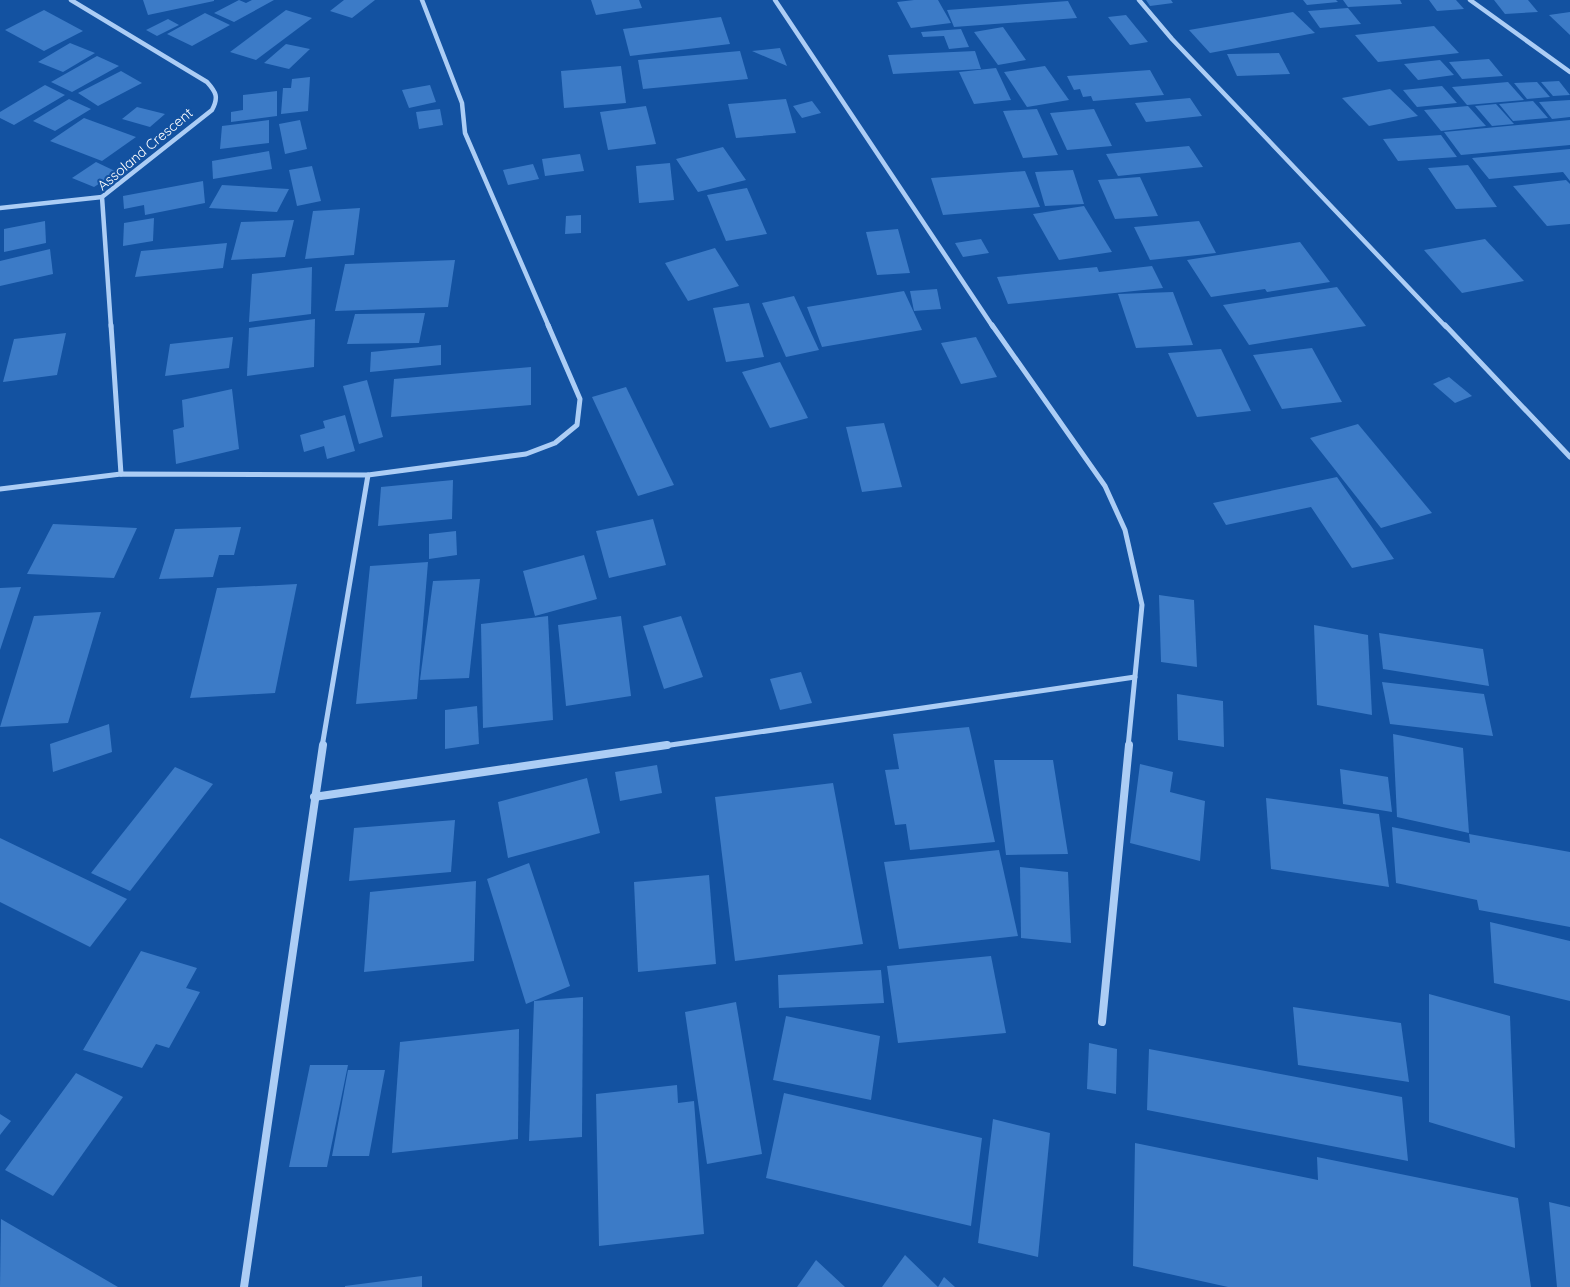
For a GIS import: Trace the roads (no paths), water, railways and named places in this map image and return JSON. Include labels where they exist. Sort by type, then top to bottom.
[{"type":"street","name":"Assoland Crescent","points":[[71,0],[207,82],[216,92],[217,101],[212,110],[102,197],[122,474]]},
{"type":"street","points":[[0,489],[122,474],[368,475],[526,454],[555,443],[577,425],[580,399],[465,133],[462,103],[422,0]]},
{"type":"street","points":[[775,0],[978,306],[1105,486],[1125,530],[1142,605],[1102,1022]]},
{"type":"street","points":[[1139,0],[1172,39],[1570,457]]},
{"type":"street","points":[[1470,0],[1570,72]]},
{"type":"street","points":[[0,208],[102,197]]},
{"type":"street","points":[[244,1287],[314,796],[368,475]]},
{"type":"street","points":[[314,796],[1135,677]]}]
